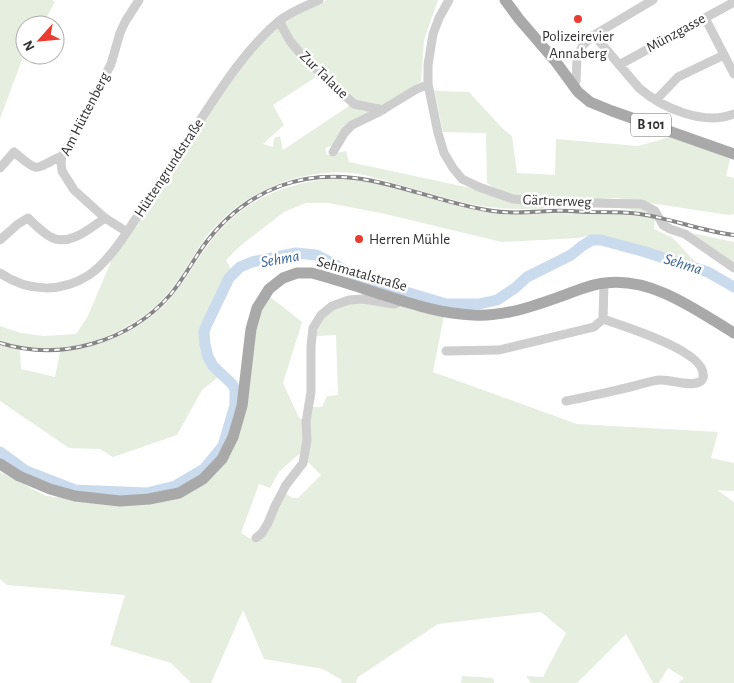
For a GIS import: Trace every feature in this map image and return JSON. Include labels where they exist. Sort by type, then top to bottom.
[{"type":"main road","name":"B 101","points":[[505,0],[556,62],[573,87],[584,98],[600,107],[734,154]]},
{"type":"main road","name":"Sehmatalstraße","points":[[0,464],[18,476],[50,489],[75,496],[120,501],[149,499],[179,493],[203,479],[222,460],[234,437],[242,406],[251,329],[257,308],[269,289],[283,278],[298,273],[312,274],[344,282],[442,312],[474,316],[500,314],[531,307],[576,291],[604,283],[618,282],[656,290],[680,300],[734,333]]},
{"type":"street","name":"Am Hüttenberg","points":[[127,232],[105,218],[74,190],[62,171],[61,162],[62,156],[111,64],[125,22],[139,0]]},
{"type":"street","name":"Hüttengrundstraße","points":[[0,274],[20,284],[40,288],[62,287],[89,275],[99,266],[127,232],[226,80],[255,45],[279,21],[319,0]]},
{"type":"street","name":"Gärtnerweg","points":[[448,0],[433,34],[428,65],[428,84],[444,153],[462,178],[479,187],[513,200],[642,204],[655,211],[663,224],[670,229],[685,234],[734,268]]},
{"type":"street","points":[[573,87],[576,81],[577,57],[583,45],[594,35],[652,0]]},
{"type":"street","name":"Münzgasse","points":[[619,65],[734,2]]},
{"type":"street","points":[[705,18],[734,74]]},
{"type":"street","name":"Zur Talaue","points":[[279,21],[290,41],[300,53],[348,99],[354,104],[383,110]]},
{"type":"street","points":[[594,35],[648,96],[670,108],[703,118],[715,118],[734,114]]},
{"type":"street","points":[[656,100],[678,77],[724,55]]},
{"type":"street","points":[[333,152],[345,132],[352,125],[383,110],[428,84]]},
{"type":"street","points":[[0,168],[14,152],[35,167],[40,167],[62,156]]},
{"type":"street","points":[[0,240],[28,218],[49,236],[60,240],[70,239],[81,234],[105,218]]},
{"type":"street","points":[[446,351],[499,350],[594,327],[603,319],[604,283]]},
{"type":"street","points":[[256,538],[262,533],[286,485],[303,462],[307,440],[306,422],[311,392],[313,328],[321,315],[332,306],[349,300],[363,299],[394,304],[402,301]]},
{"type":"street","points":[[566,401],[660,380],[688,384],[700,382],[703,378],[702,367],[696,360],[659,339],[603,319]]},
{"type":"green space","points":[[0,0],[52,0],[55,2],[48,15],[15,15],[15,65],[20,65],[0,119]]},
{"type":"green space","points":[[327,0],[438,0],[424,40],[421,81],[401,96],[381,106],[354,101],[322,73],[273,105],[284,125],[263,144],[273,147],[274,138],[280,136],[283,150],[352,104],[364,111],[372,111],[334,145],[325,148],[327,155],[346,151],[349,162],[480,190],[513,202],[646,207],[653,215],[605,207],[499,208],[457,201],[360,174],[326,173],[309,175],[268,188],[234,209],[206,237],[168,293],[152,309],[133,323],[113,334],[69,347],[23,346],[0,341],[0,326],[21,333],[44,336],[76,334],[88,316],[112,259],[226,86],[258,45],[277,27],[293,16]]},
{"type":"green space","points":[[434,90],[469,92],[503,129],[512,136],[517,173],[555,175],[556,139],[638,146],[671,136],[730,159],[726,176],[734,178],[734,214],[729,215],[616,198],[581,200],[528,198],[504,194],[487,183],[486,133],[443,132]]},
{"type":"green space","points":[[336,178],[360,179],[476,209],[530,213],[587,210],[619,211],[655,217],[654,229],[673,238],[704,274],[662,254],[628,246],[606,237],[592,235],[578,238],[502,242],[381,213],[328,203],[306,203],[284,212],[240,246],[226,260],[234,274],[206,326],[204,336],[208,357],[221,375],[202,390],[177,435],[113,457],[100,449],[69,448],[0,401],[0,345],[20,350],[21,369],[55,377],[60,352],[76,350],[108,341],[137,327],[150,318],[173,295],[216,235],[247,206],[261,198],[289,187]]},
{"type":"green space","points":[[692,233],[734,242],[734,263]]},
{"type":"green space","points":[[269,296],[302,322],[283,383],[299,418],[304,420],[305,441],[301,456],[299,454],[279,472],[270,488],[259,484],[241,533],[258,543],[286,494],[293,498],[298,498],[321,475],[306,460],[313,407],[322,407],[327,396],[338,395],[336,335],[315,336],[322,320],[332,309],[350,302],[402,304],[444,316],[433,372],[577,424],[718,432],[711,458],[734,463],[734,491],[717,490],[734,502],[734,683],[678,683],[684,678],[668,668],[659,683],[653,683],[626,634],[577,683],[531,683],[526,676],[543,677],[566,633],[541,612],[438,624],[358,677],[356,683],[341,683],[342,680],[323,669],[264,659],[243,610],[211,683],[191,683],[171,663],[110,645],[125,595],[7,585],[0,579],[0,472],[46,496],[127,504],[180,495],[236,441],[255,325]]},
{"type":"green space","points":[[462,676],[493,678],[494,683],[461,683]]},
{"type":"waterway","name":"Sehma","points":[[0,452],[26,471],[75,490],[147,493],[175,486],[204,469],[223,446],[235,405],[235,389],[213,366],[208,357],[204,332],[229,278],[240,267],[252,262],[296,253],[316,255],[359,278],[446,304],[479,304],[497,300],[527,277],[571,255],[592,240],[601,240],[708,272],[734,287]]},
{"type":"railway","points":[[0,343],[23,348],[69,349],[92,344],[114,336],[135,325],[170,295],[209,238],[236,211],[268,191],[308,179],[335,177],[362,179],[388,184],[466,206],[500,212],[564,211],[644,215],[734,235]]},
{"type":"place","name":"Polizeirevier Annaberg","points":[[578,19]]},
{"type":"place","name":"Herren Mühle","points":[[359,239]]}]
